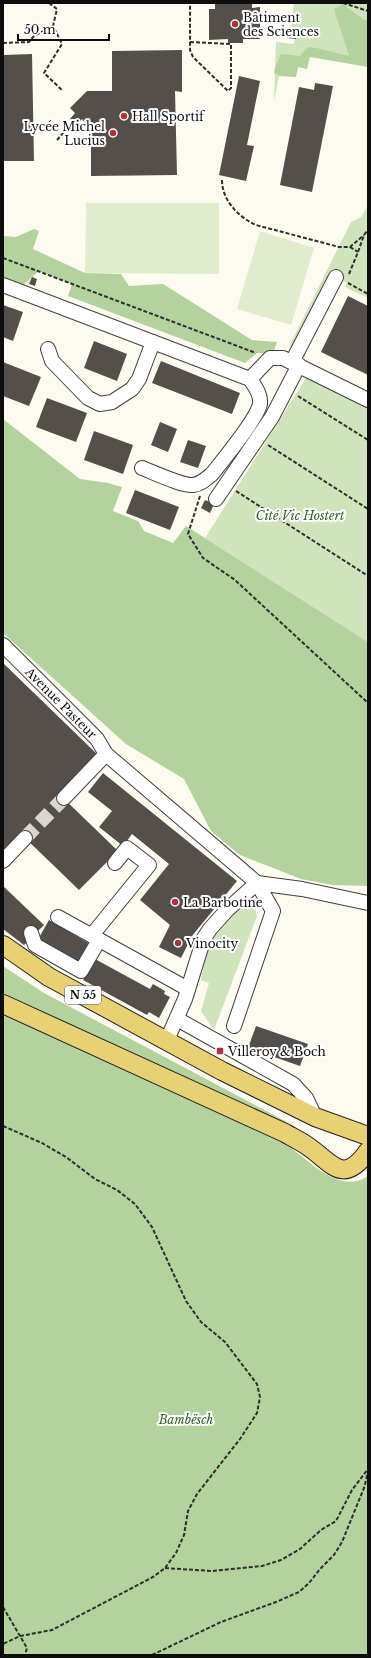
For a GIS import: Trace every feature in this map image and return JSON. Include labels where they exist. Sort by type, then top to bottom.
[{"type":"main road","name":"N 55","points":[[3,945],[49,976],[236,1078],[315,1118],[368,1136]]},
{"type":"main road","points":[[3,1004],[285,1133],[307,1145],[330,1165],[348,1170],[356,1166],[368,1151]]},
{"type":"street","points":[[216,499],[272,417],[287,388],[295,364],[340,280]]},
{"type":"street","points":[[3,285],[250,379],[258,391],[260,404],[255,416],[212,474],[204,482],[192,485],[182,483],[142,468]]},
{"type":"street","points":[[48,349],[52,361],[88,398],[100,404],[112,402],[132,389],[139,379],[153,342]]},
{"type":"street","points":[[250,379],[270,358],[283,358],[368,400]]},
{"type":"street","name":"Avenue Pasteur","points":[[3,645],[97,739],[106,754],[257,883]]},
{"type":"street","points":[[64,798],[106,754]]},
{"type":"street","points":[[3,861],[25,838]]},
{"type":"street","points":[[31,933],[35,945],[81,971],[95,938],[149,865],[127,848],[115,863]]},
{"type":"street","points":[[167,1040],[177,1019],[188,989],[201,946],[210,929],[227,910],[257,883],[302,889],[368,903]]},
{"type":"street","points":[[234,1026],[273,911],[257,883]]},
{"type":"street","points":[[58,917],[188,989]]},
{"type":"street","points":[[177,1019],[293,1084],[306,1098],[315,1118]]},
{"type":"path","points":[[49,3],[57,8],[53,26],[62,44],[44,73],[62,90]]},
{"type":"path","points":[[190,3],[190,42],[190,50],[193,57],[228,91],[231,88],[230,44],[190,42]]},
{"type":"path","points":[[343,3],[368,11]]},
{"type":"path","points":[[3,43],[30,42],[34,36],[53,26]]},
{"type":"path","points":[[57,140],[73,122]]},
{"type":"path","points":[[222,180],[222,189],[229,204],[247,221],[256,225],[338,247],[350,247],[358,252]]},
{"type":"path","points":[[350,247],[368,230]]},
{"type":"path","points":[[364,235],[358,252],[340,280],[368,294]]},
{"type":"path","points":[[3,258],[270,358]]},
{"type":"path","points":[[287,388],[368,440]]},
{"type":"path","points":[[257,438],[368,508]]},
{"type":"path","points":[[204,482],[188,534],[203,558],[235,580],[368,703]]},
{"type":"path","points":[[226,485],[368,576]]},
{"type":"path","points":[[3,1126],[42,1143],[96,1179],[117,1190],[135,1204],[152,1227],[186,1301],[201,1322],[225,1342],[257,1384],[260,1397],[257,1412],[240,1439],[197,1494],[188,1511],[184,1535],[176,1553],[165,1568],[153,1577],[52,1630],[20,1636],[3,1644]]},
{"type":"path","points":[[165,1568],[212,1571],[262,1566],[281,1560],[300,1549],[321,1530],[336,1521],[352,1490],[368,1469]]},
{"type":"path","points":[[152,1655],[221,1622],[293,1594],[309,1583],[334,1555],[342,1542],[364,1488],[368,1472]]},
{"type":"path","points":[[3,1607],[26,1648],[25,1655]]},
{"type":"green space","points":[[294,3],[368,3],[368,20],[363,19],[343,4],[350,57],[322,49],[300,56],[275,72],[276,42],[294,44],[296,38],[297,29],[291,28]]},
{"type":"green space","points":[[343,4],[363,19],[368,20],[368,67],[310,57],[307,69],[298,67],[296,77],[279,76],[274,73],[281,54],[300,56],[308,47],[349,56],[334,9]]},
{"type":"green space","points":[[275,74],[279,76],[274,101]]},
{"type":"green space","points":[[86,203],[219,203],[219,274],[85,273]]},
{"type":"green space","points":[[368,206],[368,298],[345,287],[347,283],[336,277],[301,346],[289,347],[351,222],[361,217]]},
{"type":"green space","points":[[34,229],[39,231],[33,249],[85,273],[121,274],[129,286],[163,284],[252,340],[277,342],[273,353],[257,353],[245,363],[68,296],[72,284],[39,271],[21,287],[3,280],[3,236],[16,237]]},
{"type":"green space","points":[[260,231],[314,248],[291,325],[237,309]]},
{"type":"green space","name":"Cité Vic Hostert","points":[[308,375],[368,405],[368,642],[205,538]]},
{"type":"green space","points":[[3,419],[80,479],[108,483],[122,487],[113,511],[138,521],[144,531],[173,543],[186,526],[368,642],[368,886],[333,885],[301,879],[240,855],[211,831],[184,779],[126,744],[4,634]]},
{"type":"green space","points":[[249,904],[256,911],[257,916],[214,1030],[201,1011],[209,983],[201,980],[207,955],[212,942],[221,928],[237,911]]},
{"type":"green space","name":"Bambësch","points":[[3,966],[44,993],[289,1123],[285,1133],[292,1148],[320,1171],[336,1179],[352,1182],[368,1176],[368,1655],[3,1655]]},
{"type":"building","name":"Bâtiment des Sciences","points":[[215,3],[252,3],[252,8],[260,7],[260,39],[243,39],[243,43],[228,43],[228,39],[209,40],[209,9],[215,9]]},
{"type":"building","points":[[288,28],[297,29],[296,39],[287,38]]},
{"type":"building","name":"Hall Sportif","points":[[182,50],[182,92],[175,91],[177,175],[91,176],[91,125],[86,124],[82,119],[76,125],[70,119],[75,113],[70,108],[87,91],[112,91],[112,51]]},
{"type":"building","points":[[32,54],[34,161],[3,161],[3,55]]},
{"type":"building","points":[[239,76],[260,81],[247,145],[254,146],[246,181],[219,175]]},
{"type":"building","points":[[315,83],[333,86],[312,192],[280,185],[299,87],[314,90]]},
{"type":"building","points":[[32,277],[37,279],[35,286],[29,284]]},
{"type":"building","points":[[348,296],[368,306],[368,375],[321,352]]},
{"type":"building","points":[[3,305],[23,312],[13,341],[3,337]]},
{"type":"building","points":[[94,341],[127,354],[117,381],[84,368]]},
{"type":"building","points":[[161,361],[240,393],[232,414],[152,383]]},
{"type":"building","points":[[3,362],[41,377],[29,406],[3,396]]},
{"type":"building","points":[[47,398],[87,413],[76,442],[36,427]]},
{"type":"building","points":[[160,422],[177,429],[168,452],[151,445]]},
{"type":"building","points":[[94,431],[133,445],[123,474],[84,460]]},
{"type":"building","points":[[188,440],[206,446],[198,468],[180,462]]},
{"type":"building","points":[[135,490],[179,507],[170,530],[126,513]]},
{"type":"building","points":[[205,500],[214,504],[210,513],[201,508]]},
{"type":"building","points":[[3,663],[98,755],[59,794],[118,851],[79,890],[22,835],[3,854]]},
{"type":"building","points":[[103,773],[237,881],[192,936],[181,958],[159,947],[170,925],[140,900],[169,864],[132,834],[123,846],[99,827],[112,811],[88,792]]},
{"type":"building","points":[[3,886],[44,925],[24,945],[3,929]]},
{"type":"building","points":[[49,920],[90,944],[79,965],[37,941]]},
{"type":"building","points":[[95,959],[150,989],[153,984],[165,991],[164,994],[170,997],[159,1018],[149,1012],[147,1015],[83,980]]},
{"type":"building","points":[[256,1026],[308,1044],[300,1066],[248,1048]]},
{"type":"tunnel","points":[[25,838],[64,798]]},
{"type":"place","name":"Bâtiment des Sciences","points":[[235,24]]},
{"type":"place","name":"Hall Sportif","points":[[124,116]]},
{"type":"place","name":"Lycée Michel Lucius","points":[[113,133]]},
{"type":"place","name":"La Barbotine","points":[[175,902]]},
{"type":"place","name":"Vinocity","points":[[178,943]]},
{"type":"place","name":"Villeroy & Boch","points":[[220,1051]]}]
